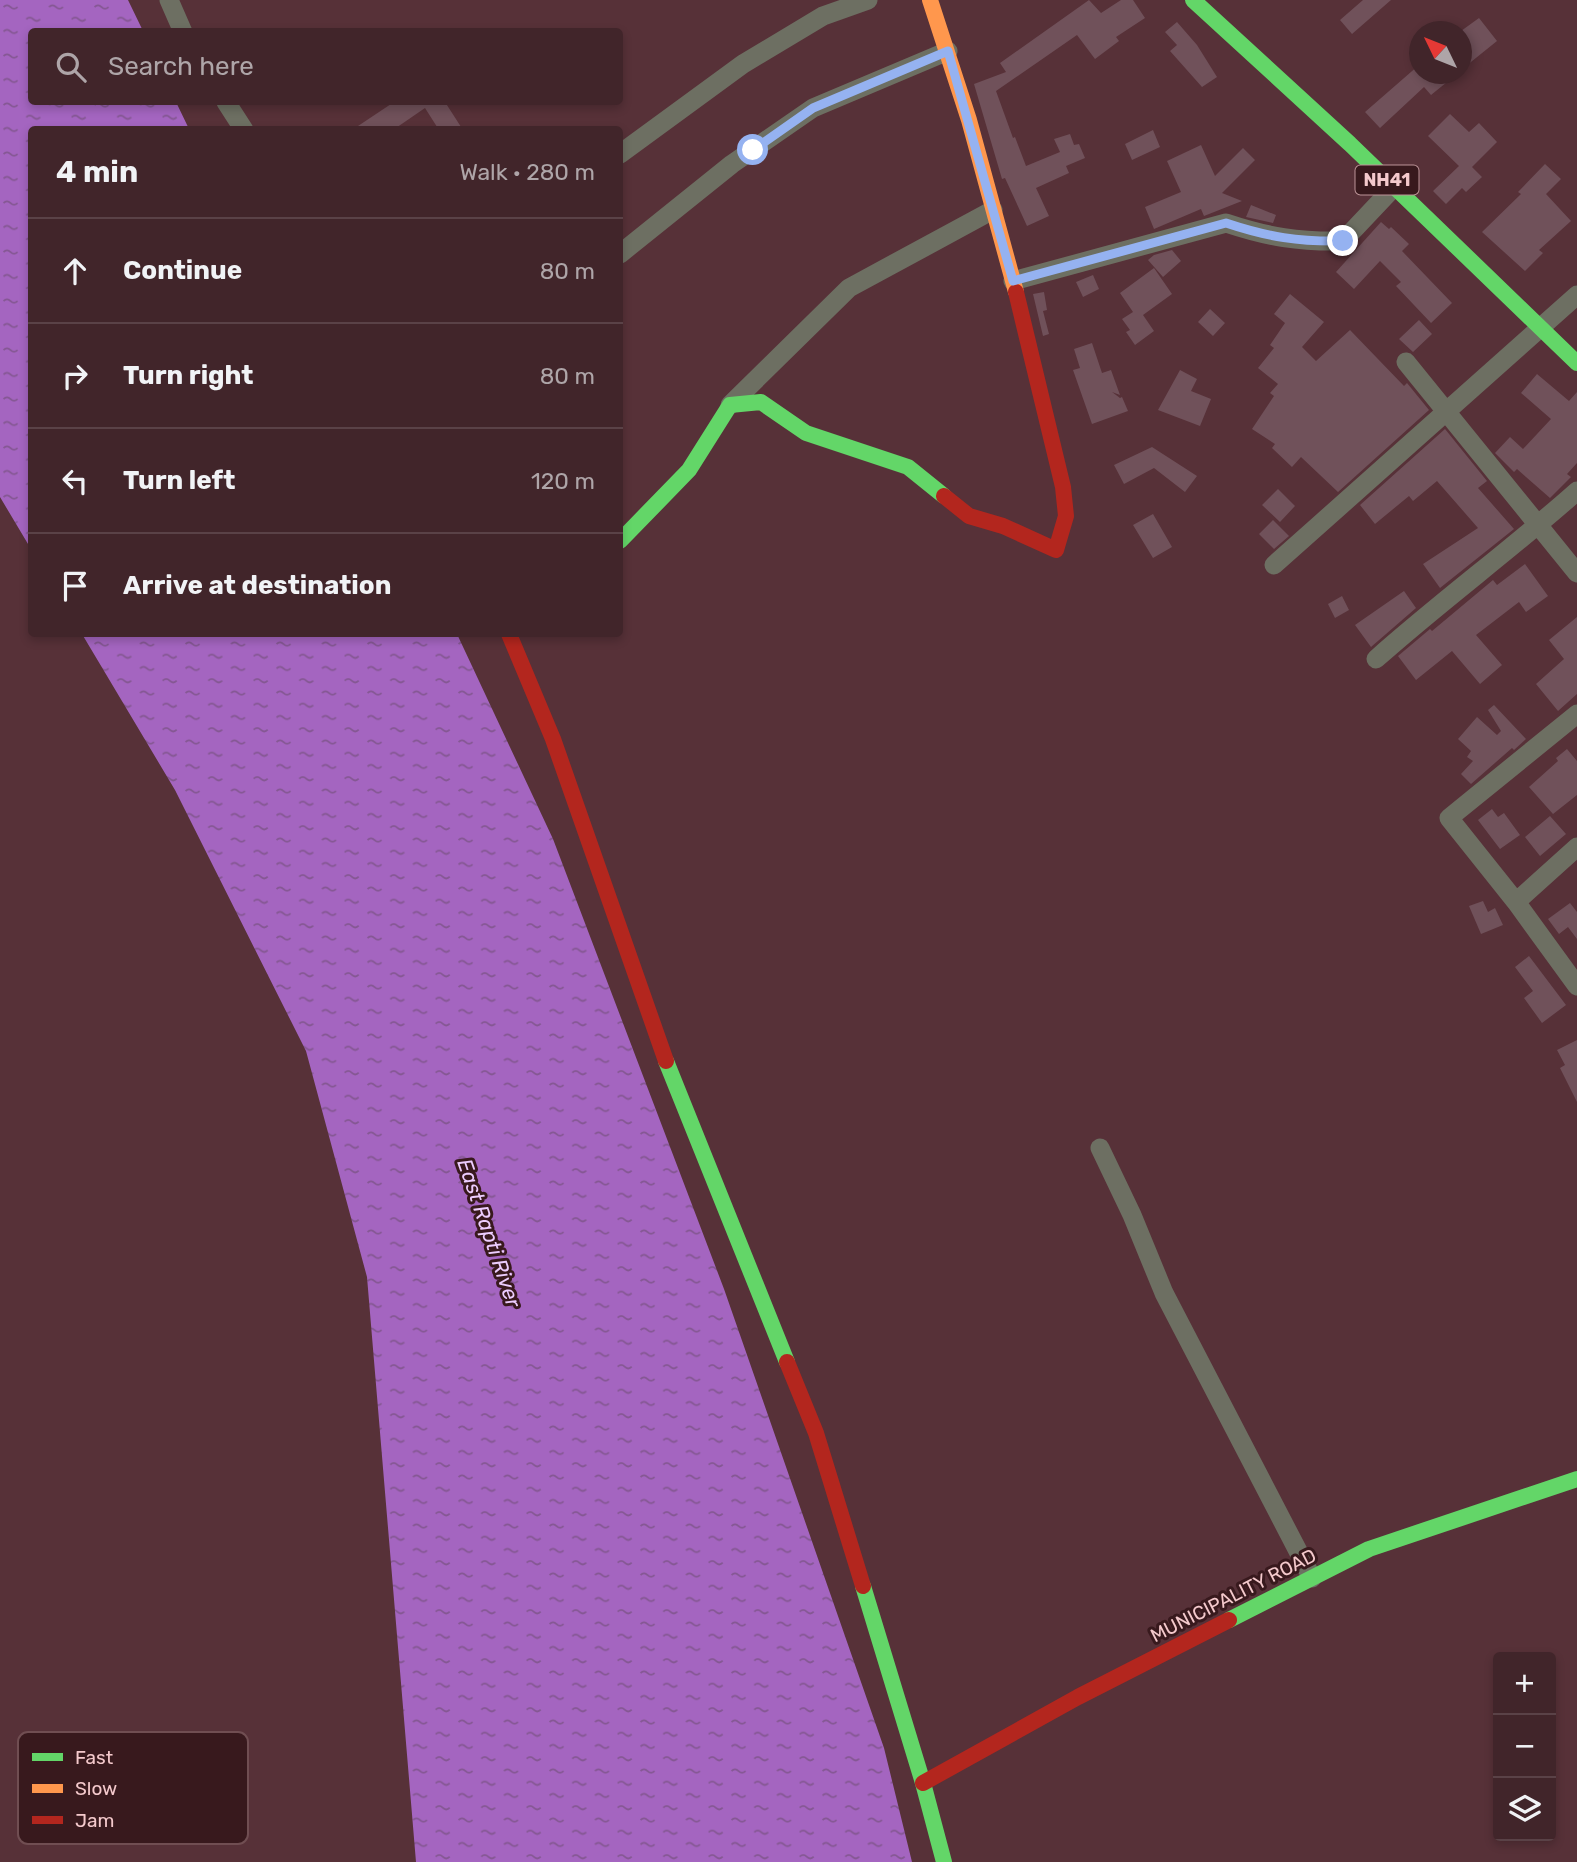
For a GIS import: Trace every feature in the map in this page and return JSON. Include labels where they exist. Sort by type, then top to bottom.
[{"type":"street","points":[[169,0],[181,28]]},
{"type":"street","points":[[623,152],[743,64],[823,16],[868,0]]},
{"type":"street","points":[[730,405],[761,402],[806,433],[908,467],[969,516],[1003,526],[1056,550],[1066,516],[1063,487],[1013,281],[948,51],[930,0]]},
{"type":"street","name":"NH41","points":[[1194,0],[1577,363]]},
{"type":"street","points":[[623,252],[732,164],[813,108],[948,51]]},
{"type":"street","points":[[228,105],[241,126]]},
{"type":"street","points":[[1013,281],[1226,223],[1303,242],[1343,241],[1394,187]]},
{"type":"street","points":[[623,538],[689,470],[730,405],[849,288],[993,210]]},
{"type":"street","points":[[1274,565],[1577,295]]},
{"type":"street","points":[[1406,362],[1577,573]]},
{"type":"street","points":[[1376,659],[1577,491]]},
{"type":"street","points":[[510,637],[553,739],[664,1059],[816,1433],[923,1783],[944,1862]]},
{"type":"street","points":[[1577,714],[1449,818],[1516,902],[1577,986]]},
{"type":"street","points":[[1516,902],[1577,846]]},
{"type":"street","points":[[1100,1148],[1132,1215],[1164,1293],[1312,1578]]},
{"type":"street","name":"MUNICIPALITY ROAD","points":[[923,1783],[1078,1698],[1369,1549],[1577,1479]]},
{"type":"water","points":[[0,0],[128,0],[142,28],[28,28],[28,105],[177,105],[188,126],[28,126],[28,544],[0,497]]},
{"type":"water","name":"East Rapti River","points":[[84,637],[458,637],[553,839],[724,1289],[884,1748],[912,1862],[416,1862],[367,1277],[306,1051],[175,790]]},
{"type":"building","points":[[1089,0],[1101,13],[1121,0],[1133,0],[1145,18],[1116,37],[1119,41],[1095,59],[1077,35],[996,91],[1026,166],[1060,152],[1054,139],[1070,134],[1074,145],[1079,144],[1085,158],[1066,166],[1069,173],[1036,188],[1049,216],[1027,226],[1005,178],[1002,179],[974,84],[1006,72],[1000,63]]},
{"type":"building","points":[[1363,0],[1391,0],[1352,34],[1340,20]]},
{"type":"building","points":[[1479,18],[1497,41],[1472,61],[1472,23]]},
{"type":"building","points":[[1177,22],[1197,45],[1217,77],[1202,87],[1170,51],[1177,45],[1165,32]]},
{"type":"building","points":[[1409,74],[1409,84],[1445,84],[1431,95],[1424,87],[1380,128],[1365,112]]},
{"type":"building","points":[[390,105],[447,105],[460,126],[436,126],[425,108],[399,126],[358,126]]},
{"type":"building","points":[[1450,114],[1469,132],[1479,123],[1497,142],[1472,167],[1482,177],[1466,192],[1462,188],[1446,204],[1433,191],[1459,166],[1428,136]]},
{"type":"building","points":[[1153,130],[1160,147],[1132,160],[1125,144]]},
{"type":"building","points":[[1201,145],[1215,176],[1243,148],[1255,160],[1222,193],[1242,201],[1204,216],[1201,209],[1154,229],[1145,207],[1181,192],[1167,161]]},
{"type":"building","points":[[1545,164],[1561,179],[1546,194],[1571,221],[1539,250],[1543,253],[1525,271],[1482,232],[1521,194],[1518,192]]},
{"type":"building","points":[[1251,205],[1276,215],[1273,223],[1246,217]]},
{"type":"building","points":[[1381,222],[1389,229],[1391,227],[1409,244],[1402,251],[1452,303],[1431,323],[1396,286],[1401,282],[1380,261],[1354,289],[1336,272]]},
{"type":"building","points":[[1172,250],[1181,261],[1163,277],[1148,260],[1154,255]]},
{"type":"building","points":[[1154,268],[1172,294],[1143,315],[1154,331],[1135,345],[1126,332],[1130,330],[1122,319],[1133,312],[1120,293]]},
{"type":"building","points":[[1093,275],[1099,289],[1083,297],[1076,282]]},
{"type":"building","points":[[1044,292],[1047,310],[1043,311],[1049,334],[1043,336],[1033,294]]},
{"type":"building","points":[[1290,294],[1324,322],[1302,347],[1316,361],[1350,330],[1404,386],[1407,383],[1429,410],[1338,492],[1301,457],[1292,467],[1272,448],[1275,444],[1252,429],[1274,396],[1270,393],[1278,384],[1258,368],[1274,348],[1270,345],[1285,323],[1274,314]]},
{"type":"building","points":[[1210,309],[1225,323],[1213,336],[1198,322]]},
{"type":"building","points":[[1419,320],[1432,334],[1413,352],[1399,339]]},
{"type":"building","points":[[1092,343],[1102,373],[1111,370],[1120,395],[1112,392],[1122,397],[1128,411],[1092,424],[1073,370],[1080,368],[1074,349]]},
{"type":"building","points":[[1180,370],[1197,379],[1191,391],[1211,399],[1200,426],[1158,410]]},
{"type":"building","points":[[1537,374],[1569,401],[1577,392],[1577,463],[1567,474],[1571,477],[1550,498],[1517,469],[1514,472],[1495,453],[1510,437],[1523,449],[1551,419],[1521,393]]},
{"type":"building","points":[[1445,429],[1487,481],[1478,488],[1514,529],[1440,588],[1423,564],[1478,528],[1437,481],[1413,501],[1409,496],[1375,524],[1360,505]]},
{"type":"building","points":[[1152,447],[1197,476],[1185,492],[1154,468],[1124,484],[1114,465]]},
{"type":"building","points":[[1278,489],[1295,506],[1280,522],[1262,505]]},
{"type":"building","points":[[1153,514],[1172,547],[1153,558],[1133,525]]},
{"type":"building","points":[[1273,520],[1289,536],[1274,549],[1259,534]]},
{"type":"building","points":[[1525,564],[1548,596],[1526,612],[1519,602],[1476,635],[1502,665],[1480,684],[1452,651],[1416,680],[1398,656],[1493,580],[1497,585]]},
{"type":"building","points":[[1404,591],[1416,608],[1371,647],[1355,625]]},
{"type":"building","points":[[1342,596],[1349,610],[1335,618],[1328,604]]},
{"type":"building","points":[[1577,617],[1577,694],[1558,711],[1536,684],[1564,659],[1549,640]]},
{"type":"building","points":[[1494,705],[1526,739],[1471,784],[1461,774],[1473,761],[1467,757],[1471,751],[1458,739],[1477,717],[1497,735],[1501,731],[1488,710]]},
{"type":"building","points":[[1567,749],[1577,761],[1577,795],[1553,814],[1529,787],[1558,761],[1556,758]]},
{"type":"building","points":[[1492,809],[1498,817],[1504,813],[1520,835],[1500,849],[1478,820]]},
{"type":"building","points":[[1550,816],[1566,834],[1540,856],[1525,837]]},
{"type":"building","points":[[1483,901],[1488,912],[1495,908],[1503,925],[1481,934],[1469,906]]},
{"type":"building","points":[[1570,903],[1577,912],[1577,939],[1568,927],[1559,934],[1548,919]]},
{"type":"building","points":[[1529,956],[1566,1005],[1542,1023],[1524,998],[1533,991],[1515,967]]},
{"type":"building","points":[[1577,1040],[1577,1102],[1560,1068],[1565,1065],[1557,1050]]},
{"type":"traffic: fast","points":[[1193,0],[1350,144],[1577,363]]},
{"type":"traffic: fast","points":[[623,538],[689,470],[730,405],[761,402],[806,433],[908,467],[944,496]]},
{"type":"traffic: fast","points":[[666,1061],[787,1362]]},
{"type":"traffic: fast","points":[[1229,1620],[1369,1549],[1577,1479]]},
{"type":"traffic: fast","points":[[863,1586],[944,1862]]},
{"type":"traffic: slow","points":[[930,0],[969,120],[1016,292]]},
{"type":"traffic: jam","points":[[944,496],[969,516],[1003,526],[1056,550],[1066,516],[1063,487],[1016,292]]},
{"type":"traffic: jam","points":[[510,637],[553,739],[666,1061]]},
{"type":"traffic: jam","points":[[787,1362],[816,1433],[863,1586]]},
{"type":"traffic: jam","points":[[923,1783],[1078,1697],[1229,1620]]},
{"type":"route","points":[[753,150],[813,108],[948,51],[1013,281],[1226,223],[1303,242],[1343,241]]}]
